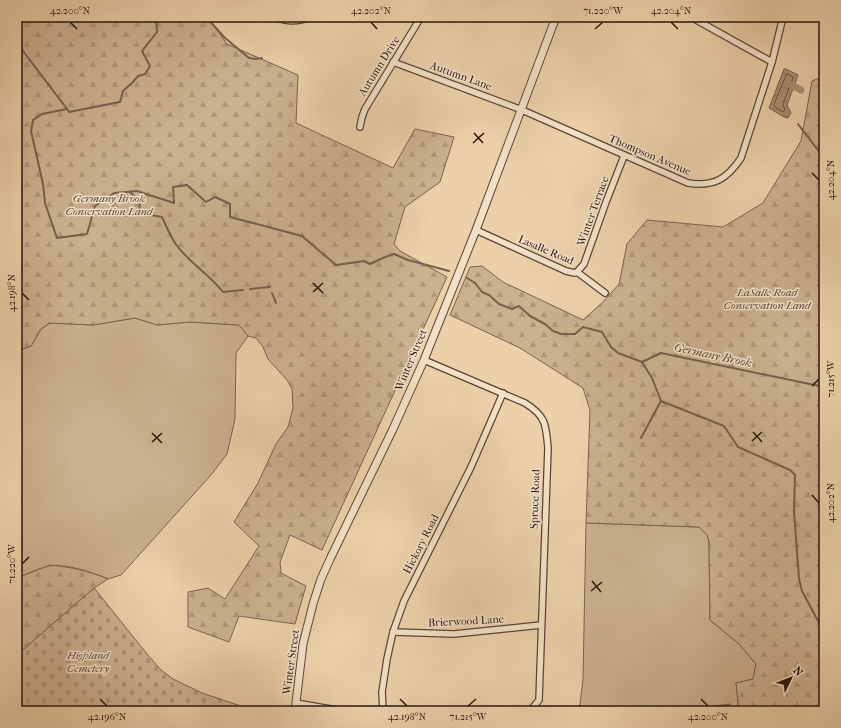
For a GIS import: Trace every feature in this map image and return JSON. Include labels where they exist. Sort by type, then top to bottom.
[{"type":"street","points":[[275,17],[284,20],[302,20],[310,17]]},
{"type":"street","name":"Autumn Drive","points":[[360,127],[364,109],[421,17]]},
{"type":"street","name":"Winter Street","points":[[295,711],[303,644],[312,604],[321,579],[394,429],[424,360],[476,230],[556,17]]},
{"type":"street","points":[[691,17],[772,62]]},
{"type":"street","name":"Thompson Avenue","points":[[522,110],[688,183],[698,185],[710,183],[721,179],[732,170],[741,158],[772,62],[784,17]]},
{"type":"street","name":"Autumn Lane","points":[[394,62],[522,110]]},
{"type":"street","name":"Winter Terrace","points":[[577,272],[584,264],[624,156]]},
{"type":"street","name":"Lasalle Road","points":[[476,230],[566,271],[577,272],[605,293]]},
{"type":"street","name":"Spruce Road","points":[[424,360],[525,403],[535,409],[546,425],[548,448],[539,700],[530,711]]},
{"type":"street","name":"Hickory Road","points":[[382,711],[382,692],[393,632],[404,601],[471,467],[503,393]]},
{"type":"street","name":"Brierwood Lane","points":[[393,632],[454,634],[541,625]]},
{"type":"street","points":[[296,703],[342,711]]},
{"type":"green space","name":"Germany Brook Conservation Land","points":[[17,17],[208,17],[227,44],[298,75],[296,123],[393,168],[415,129],[454,137],[440,182],[405,207],[394,244],[400,251],[447,277],[322,550],[290,535],[280,562],[281,573],[306,586],[295,624],[239,616],[229,642],[188,627],[188,592],[208,588],[225,599],[259,546],[234,522],[258,483],[276,444],[288,427],[293,408],[292,389],[287,380],[268,359],[263,347],[256,338],[248,336],[239,325],[190,322],[157,325],[135,318],[93,325],[50,323],[41,329],[31,346],[17,351]]},
{"type":"green space","name":"LaSalle Road Conservation Land","points":[[824,76],[824,711],[739,711],[736,683],[753,679],[756,664],[739,644],[710,620],[709,541],[707,535],[699,527],[586,523],[590,410],[583,388],[520,348],[450,315],[470,267],[482,266],[503,282],[583,320],[603,302],[619,284],[627,244],[647,220],[723,227],[763,203],[801,141],[812,81]]},
{"type":"green space","points":[[135,318],[157,325],[190,322],[239,325],[248,336],[236,353],[235,419],[227,454],[211,475],[121,575],[108,579],[79,569],[56,565],[42,568],[17,578],[17,351],[31,346],[41,329],[50,323],[93,325]]},
{"type":"green space","points":[[586,523],[699,527],[707,535],[709,541],[710,620],[739,644],[756,664],[753,679],[736,683],[739,711],[579,711],[583,680]]},
{"type":"green space","points":[[50,565],[80,570],[108,579],[94,588],[17,655],[17,578]]},
{"type":"green space","name":"Highland Cemetery","points":[[94,588],[161,670],[173,679],[202,693],[256,711],[17,711],[17,655]]},
{"type":"water","points":[[784,69],[798,75],[787,105],[791,113],[788,118],[769,108]]},
{"type":"water","points":[[730,704],[731,711],[698,711],[697,708]]},
{"type":"waterway","points":[[67,109],[69,112],[120,102],[123,91],[138,76],[145,74],[150,66],[142,51],[157,32],[156,17]]},
{"type":"waterway","points":[[206,17],[224,37],[249,58],[262,58]]},
{"type":"waterway","name":"Germany Brook","points":[[17,36],[23,51],[67,109],[42,114],[33,120],[31,131],[43,184],[45,203],[57,238],[87,234],[95,206],[114,193],[137,191],[174,203],[173,187],[187,185],[206,202],[215,197],[230,204],[230,217],[302,236],[336,265],[364,261],[370,264],[394,254],[408,260],[449,271]]},
{"type":"waterway","points":[[792,85],[801,90]]},
{"type":"waterway","points":[[798,124],[824,158]]},
{"type":"waterway","points":[[130,192],[140,202],[139,213],[162,217],[171,237],[180,250],[223,292],[243,290]]},
{"type":"waterway","name":"Germany Brook","points":[[467,278],[475,283],[482,292],[489,295],[499,304],[512,309],[519,306],[530,316],[545,324],[553,331],[561,334],[575,334],[583,327],[602,332],[611,347],[618,353],[642,362],[661,353],[824,387]]},
{"type":"waterway","points":[[250,289],[270,287]]},
{"type":"waterway","points":[[272,293],[276,303]]},
{"type":"waterway","points":[[642,362],[652,378],[661,401],[724,426],[738,447],[790,470],[795,475],[794,511],[799,579],[802,591],[824,632]]},
{"type":"waterway","points":[[641,438],[661,401]]},
{"type":"waterway","points":[[820,628],[824,638]]}]
